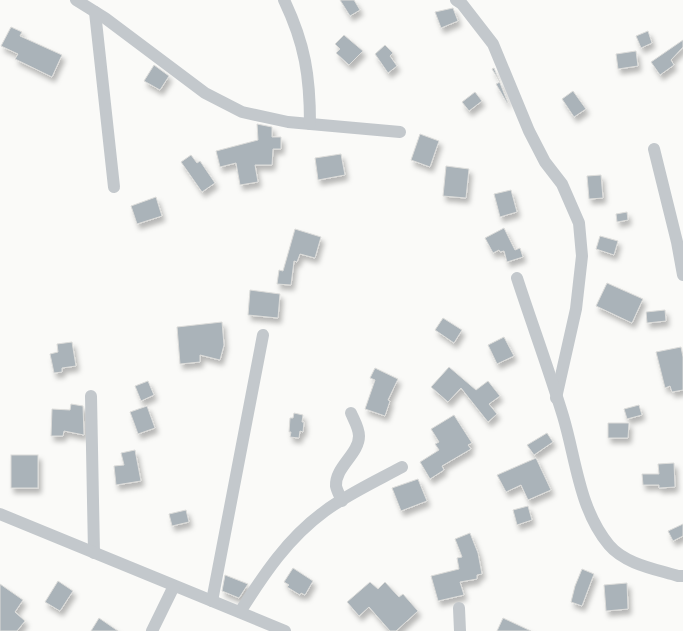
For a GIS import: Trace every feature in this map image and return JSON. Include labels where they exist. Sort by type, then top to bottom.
[{"type":"street","points":[[76,0],[205,93],[242,112],[288,122],[400,132]]},
{"type":"street","points":[[284,0],[303,47],[310,87],[310,124]]},
{"type":"street","points":[[456,0],[462,4],[493,44],[529,131],[545,162],[562,184],[579,223],[582,256],[576,309],[556,398]]},
{"type":"street","points":[[94,12],[114,187]]},
{"type":"street","points":[[654,149],[677,242],[683,275]]},
{"type":"street","points":[[517,278],[556,398],[586,507],[596,526],[610,546],[632,562],[683,576]]},
{"type":"street","points":[[212,601],[263,335]]},
{"type":"street","points":[[91,396],[94,553]]},
{"type":"street","points":[[342,501],[336,484],[338,476],[357,445],[359,436],[351,413]]},
{"type":"street","points":[[240,612],[266,570],[304,528],[327,509],[402,467]]},
{"type":"street","points":[[0,514],[285,631]]},
{"type":"street","points":[[152,631],[174,586]]},
{"type":"street","points":[[459,608],[460,631]]},
{"type":"building","points":[[340,0],[354,0],[360,10],[350,16]]},
{"type":"building","points":[[453,8],[458,21],[441,28],[435,12]]},
{"type":"building","points":[[11,27],[22,32],[20,36],[62,55],[52,77],[15,59],[18,54],[1,46]]},
{"type":"building","points":[[648,31],[652,43],[641,48],[636,36]]},
{"type":"building","points":[[344,35],[363,51],[349,65],[336,53],[340,49],[335,44]]},
{"type":"building","points":[[683,40],[683,47],[671,60],[674,65],[660,75],[651,62]]},
{"type":"building","points":[[385,45],[393,53],[390,56],[397,66],[388,73],[375,54]]},
{"type":"building","points":[[636,51],[638,66],[618,69],[616,54]]},
{"type":"building","points":[[154,65],[169,76],[160,90],[144,81]]},
{"type":"building","points":[[500,82],[508,103],[496,84]]},
{"type":"building","points":[[573,91],[586,109],[574,117],[562,99]]},
{"type":"building","points":[[475,92],[482,101],[469,111],[462,102]]},
{"type":"building","points":[[257,124],[272,127],[272,137],[281,137],[281,149],[273,149],[272,165],[255,165],[258,182],[240,185],[236,163],[220,167],[216,151],[258,140]]},
{"type":"building","points":[[420,134],[439,141],[430,167],[411,160]]},
{"type":"building","points":[[341,154],[345,175],[318,180],[315,158]]},
{"type":"building","points":[[191,155],[197,163],[200,161],[215,183],[202,192],[181,162]]},
{"type":"building","points":[[446,166],[469,169],[466,198],[443,196]]},
{"type":"building","points":[[601,175],[603,198],[589,199],[587,176]]},
{"type":"building","points":[[511,190],[517,212],[500,217],[494,194]]},
{"type":"building","points":[[156,197],[162,216],[137,224],[131,206]]},
{"type":"building","points":[[627,212],[628,220],[617,222],[616,214]]},
{"type":"building","points":[[504,228],[515,250],[520,248],[523,257],[507,262],[504,251],[500,252],[499,250],[493,253],[485,238]]},
{"type":"building","points":[[295,229],[321,237],[315,258],[300,254],[297,262],[294,261],[291,285],[277,284],[279,270],[283,271]]},
{"type":"building","points":[[600,236],[618,241],[614,255],[596,249]]},
{"type":"building","points":[[607,283],[643,299],[632,323],[596,306]]},
{"type":"building","points":[[250,290],[280,294],[278,318],[248,315]]},
{"type":"building","points":[[665,310],[666,321],[647,323],[646,312]]},
{"type":"building","points":[[443,318],[462,330],[454,343],[435,330]]},
{"type":"building","points":[[222,322],[224,345],[220,360],[200,355],[200,362],[180,364],[177,327]]},
{"type":"building","points":[[504,337],[514,356],[497,364],[488,345]]},
{"type":"building","points":[[72,342],[76,366],[62,368],[62,372],[54,373],[50,354],[58,352],[57,344]]},
{"type":"building","points":[[681,347],[683,357],[683,390],[672,392],[670,386],[665,388],[656,352]]},
{"type":"building","points":[[449,367],[476,390],[488,381],[500,396],[489,404],[497,414],[488,422],[461,388],[448,402],[431,387]]},
{"type":"building","points":[[375,368],[398,379],[388,400],[390,401],[385,416],[365,409],[375,380],[370,378]]},
{"type":"building","points":[[148,381],[154,395],[141,401],[135,386]]},
{"type":"building","points":[[71,404],[83,406],[84,435],[64,431],[63,436],[51,436],[52,409],[70,410]]},
{"type":"building","points":[[639,405],[642,415],[627,419],[624,409]]},
{"type":"building","points":[[147,406],[155,428],[138,434],[130,412]]},
{"type":"building","points":[[294,413],[303,415],[303,432],[300,431],[299,438],[290,437],[291,432],[289,432],[290,418],[293,418]]},
{"type":"building","points":[[454,415],[472,443],[468,445],[471,449],[442,466],[444,470],[430,479],[420,462],[439,450],[435,444],[439,442],[431,429]]},
{"type":"building","points":[[608,423],[629,423],[628,438],[608,438]]},
{"type":"building","points":[[547,433],[553,442],[534,455],[527,445]]},
{"type":"building","points":[[135,450],[141,481],[116,485],[114,466],[124,465],[121,453]]},
{"type":"building","points":[[11,455],[38,455],[38,488],[11,488]]},
{"type":"building","points":[[536,458],[551,490],[528,500],[521,485],[506,492],[497,475]]},
{"type":"building","points":[[674,463],[675,487],[659,488],[659,485],[643,485],[642,474],[659,474],[658,464]]},
{"type":"building","points":[[418,479],[427,501],[401,511],[392,488]]},
{"type":"building","points":[[528,506],[532,520],[517,525],[513,510]]},
{"type":"building","points":[[186,510],[189,522],[172,526],[169,514]]},
{"type":"building","points":[[683,524],[683,536],[673,541],[668,531]]},
{"type":"building","points":[[470,533],[478,553],[482,574],[477,575],[477,579],[460,582],[464,595],[438,601],[431,576],[459,569],[457,558],[462,557],[455,539]]},
{"type":"building","points":[[293,568],[313,581],[305,595],[301,593],[300,595],[287,587],[289,585],[284,582]]},
{"type":"building","points":[[582,569],[594,574],[582,606],[571,602]]},
{"type":"building","points":[[225,575],[248,584],[239,598],[222,591]]},
{"type":"building","points":[[58,581],[73,591],[60,611],[45,602]]},
{"type":"building","points":[[370,582],[378,589],[385,582],[399,597],[403,594],[418,611],[396,631],[390,631],[369,607],[359,616],[347,602]]},
{"type":"building","points":[[627,583],[628,609],[606,611],[604,585]]},
{"type":"building","points":[[0,584],[23,600],[15,612],[25,621],[17,631],[0,631]]},
{"type":"building","points":[[99,618],[118,631],[91,631]]},
{"type":"building","points":[[503,618],[531,631],[497,631]]}]
